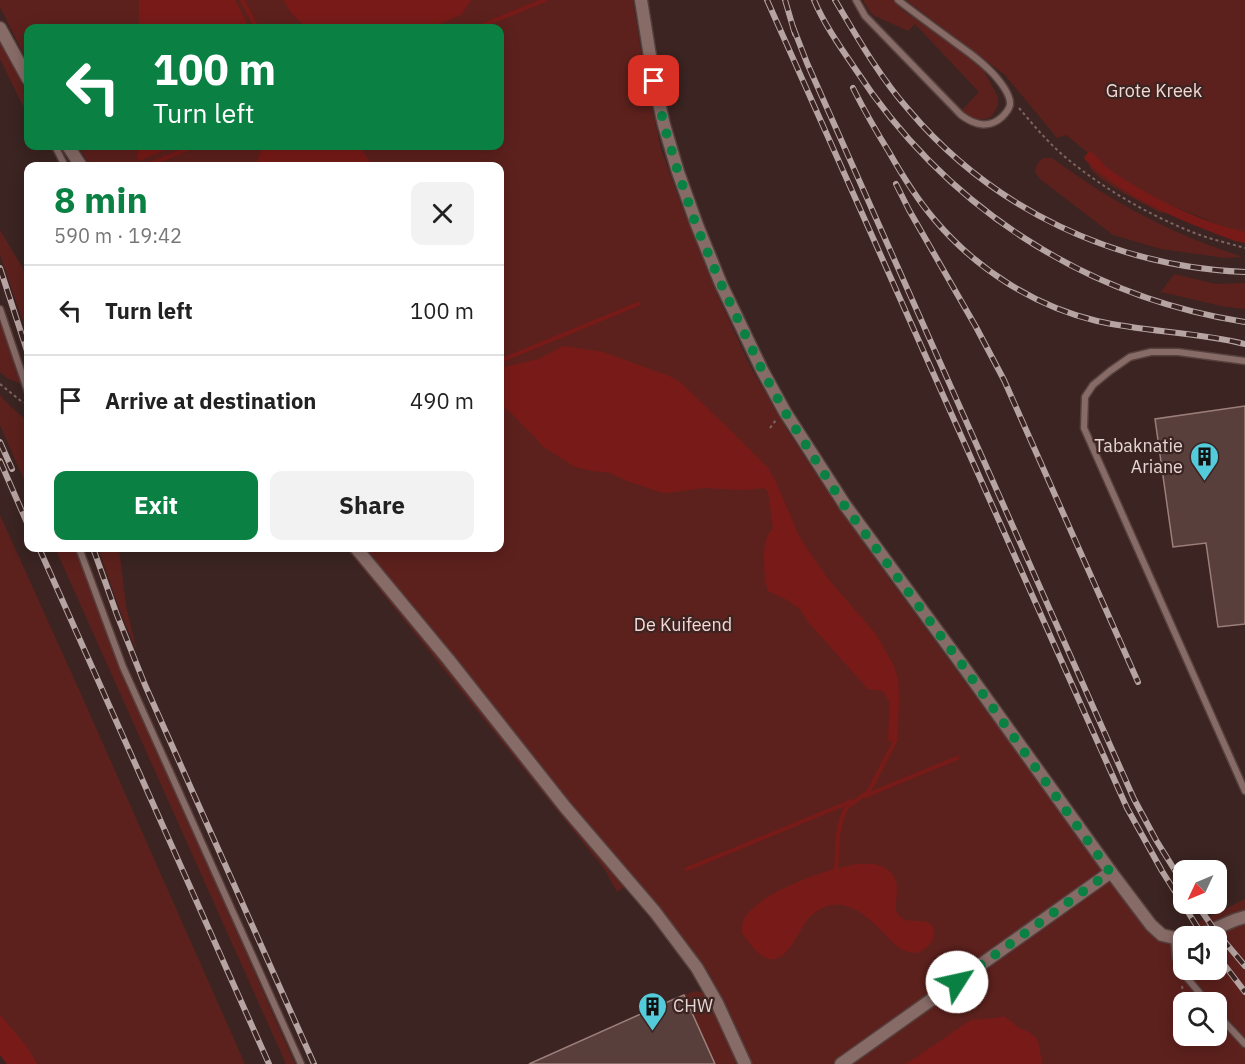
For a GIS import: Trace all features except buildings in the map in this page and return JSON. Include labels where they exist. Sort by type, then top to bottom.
[{"type":"street","points":[[641,0],[654,81],[664,125],[696,225],[721,284],[785,412],[844,505],[1110,872],[1151,925],[1162,935],[1173,938]]},
{"type":"street","points":[[0,28],[24,72]]},
{"type":"street","points":[[359,552],[448,658],[565,807],[655,912],[697,968],[717,1003],[745,1064]]},
{"type":"street","points":[[841,1064],[1110,872]]},
{"type":"street","points":[[1221,926],[1245,917]]},
{"type":"lane","points":[[856,0],[865,16],[960,115],[969,122],[979,124],[991,124],[1000,119],[1010,105],[1008,94],[996,76],[898,0]]},
{"type":"lane","points":[[0,309],[24,380]]},
{"type":"lane","points":[[1245,361],[1178,352],[1151,352],[1130,357],[1110,370],[1093,385],[1085,396],[1084,428],[1245,791]]},
{"type":"lane","points":[[80,552],[123,667],[301,1064]]},
{"type":"lane","points":[[1189,980],[1199,992]]},
{"type":"lane","points":[[1227,1025],[1245,1044]]},
{"type":"path","points":[[1008,94],[1057,149],[1086,174],[1114,192],[1193,232],[1245,248]]},
{"type":"path","points":[[0,384],[24,402]]},
{"type":"green space","name":"De Kuifeend","points":[[0,0],[633,0],[644,71],[661,149],[682,207],[717,294],[750,366],[787,430],[835,503],[1088,850],[1162,940],[1173,935],[1173,980],[1227,980],[1227,926],[1190,926],[1215,914],[1227,914],[1227,908],[1245,899],[1245,1064],[752,1064],[709,973],[367,552],[504,552],[504,162],[88,162],[80,150],[504,150],[504,24],[24,24],[24,55],[0,7]]},
{"type":"green space","points":[[863,0],[893,0],[901,9],[962,52],[984,71],[998,97],[998,105],[992,116],[986,119],[972,119],[962,110],[979,92],[915,24],[908,31],[875,16]]},
{"type":"green space","name":"Grote Kreek","points":[[906,0],[1245,0],[1245,235],[1168,204],[1163,213],[1159,212],[1110,185],[1089,166],[1093,157],[1066,135],[1057,138],[1005,75]]},
{"type":"green space","points":[[0,36],[24,81],[24,108],[0,59]]},
{"type":"green space","points":[[1043,158],[1052,158],[1108,196],[1163,226],[1243,257],[1225,258],[1161,249],[1113,235],[1040,179],[1035,172],[1037,164]]},
{"type":"green space","points":[[0,230],[24,270],[24,324],[0,255]]},
{"type":"green space","points":[[1174,274],[1216,284],[1245,283],[1245,309],[1221,306],[1161,292]]},
{"type":"green space","points":[[0,322],[21,384],[0,372]]},
{"type":"green space","points":[[0,395],[24,418],[24,480],[0,425]]},
{"type":"green space","points":[[0,515],[245,1064],[20,1064],[0,1031]]},
{"type":"green space","points":[[57,552],[76,552],[113,651],[295,1064],[286,1064]]},
{"type":"green space","points":[[99,552],[119,552],[126,606],[137,651]]},
{"type":"green space","points":[[349,552],[354,552],[626,886],[617,892],[605,870]]},
{"type":"green space","points":[[695,991],[702,992],[709,997],[740,1064],[715,1064],[684,995]]},
{"type":"shaded area","points":[[139,0],[235,0],[247,24],[139,24]]},
{"type":"shaded area","points":[[284,0],[471,0],[461,15],[440,24],[302,24],[290,11]]},
{"type":"shaded area","points":[[138,150],[165,150],[138,161]]},
{"type":"shaded area","points":[[261,150],[362,150],[370,162],[257,162]]},
{"type":"shaded area","points":[[1090,151],[1110,170],[1160,200],[1187,213],[1245,232],[1245,243],[1195,226],[1137,198],[1101,174],[1085,160],[1084,157]]},
{"type":"shaded area","points":[[563,346],[603,352],[669,376],[680,382],[768,468],[799,536],[829,580],[875,633],[894,666],[898,680],[899,699],[897,742],[888,741],[890,703],[883,691],[868,689],[808,622],[800,609],[768,591],[764,568],[765,549],[766,541],[773,529],[768,491],[764,488],[743,490],[704,488],[667,493],[624,480],[611,473],[575,467],[542,446],[504,407],[504,367],[539,359]]},
{"type":"shaded area","points":[[854,864],[875,864],[889,871],[895,879],[897,884],[896,908],[901,918],[929,923],[933,927],[932,940],[923,950],[917,953],[903,950],[866,917],[853,908],[838,904],[824,907],[813,914],[790,947],[778,958],[772,959],[761,955],[742,933],[743,921],[752,909],[777,892],[825,872]]},
{"type":"shaded area","points":[[0,1015],[27,1047],[37,1064],[7,1064],[0,1055]]},
{"type":"shaded area","points":[[1004,1016],[1037,1039],[1042,1064],[906,1064],[971,1020]]},
{"type":"waterway","points":[[242,0],[255,24]]},
{"type":"waterway","points":[[486,24],[545,0]]},
{"type":"waterway","points":[[155,162],[185,150]]},
{"type":"waterway","points":[[504,359],[638,304]]},
{"type":"waterway","points":[[836,869],[838,835],[846,808],[869,791],[896,739]]},
{"type":"waterway","points":[[865,796],[957,758]]},
{"type":"waterway","points":[[687,869],[852,801]]},
{"type":"railway","points":[[767,0],[1127,808],[1162,871],[1197,926]]},
{"type":"railway","points":[[785,0],[795,34]]},
{"type":"railway","points":[[814,0],[839,45],[892,119],[932,163],[976,203],[1023,238],[1075,267],[1129,291],[1186,310],[1245,322]]},
{"type":"railway","points":[[835,0],[878,70],[908,109],[941,145],[978,176],[1017,203],[1059,226],[1103,245],[1197,268],[1245,272]]},
{"type":"railway","points":[[793,27],[1134,799],[1173,867]]},
{"type":"railway","points":[[853,88],[899,169],[928,211],[968,254],[1008,283],[1051,306],[1097,321],[1245,344]]},
{"type":"railway","points":[[896,184],[1004,380],[1138,682]]},
{"type":"railway","points":[[0,268],[24,342]]},
{"type":"railway","points":[[0,442],[12,469]]},
{"type":"railway","points":[[0,461],[24,516]]},
{"type":"railway","points":[[41,552],[269,1064]]},
{"type":"railway","points":[[94,552],[145,685],[314,1064]]},
{"type":"railway","points":[[1204,914],[1245,966]]},
{"type":"railway","points":[[1227,968],[1245,992]]},
{"type":"place","name":"Tabaknatie Ariane","points":[[1204,482]]},
{"type":"place","name":"CHW","points":[[652,1032]]},
{"type":"route","points":[[654,81],[664,125],[696,225],[721,284],[785,412],[844,505],[963,666],[1110,872],[957,982]]}]
